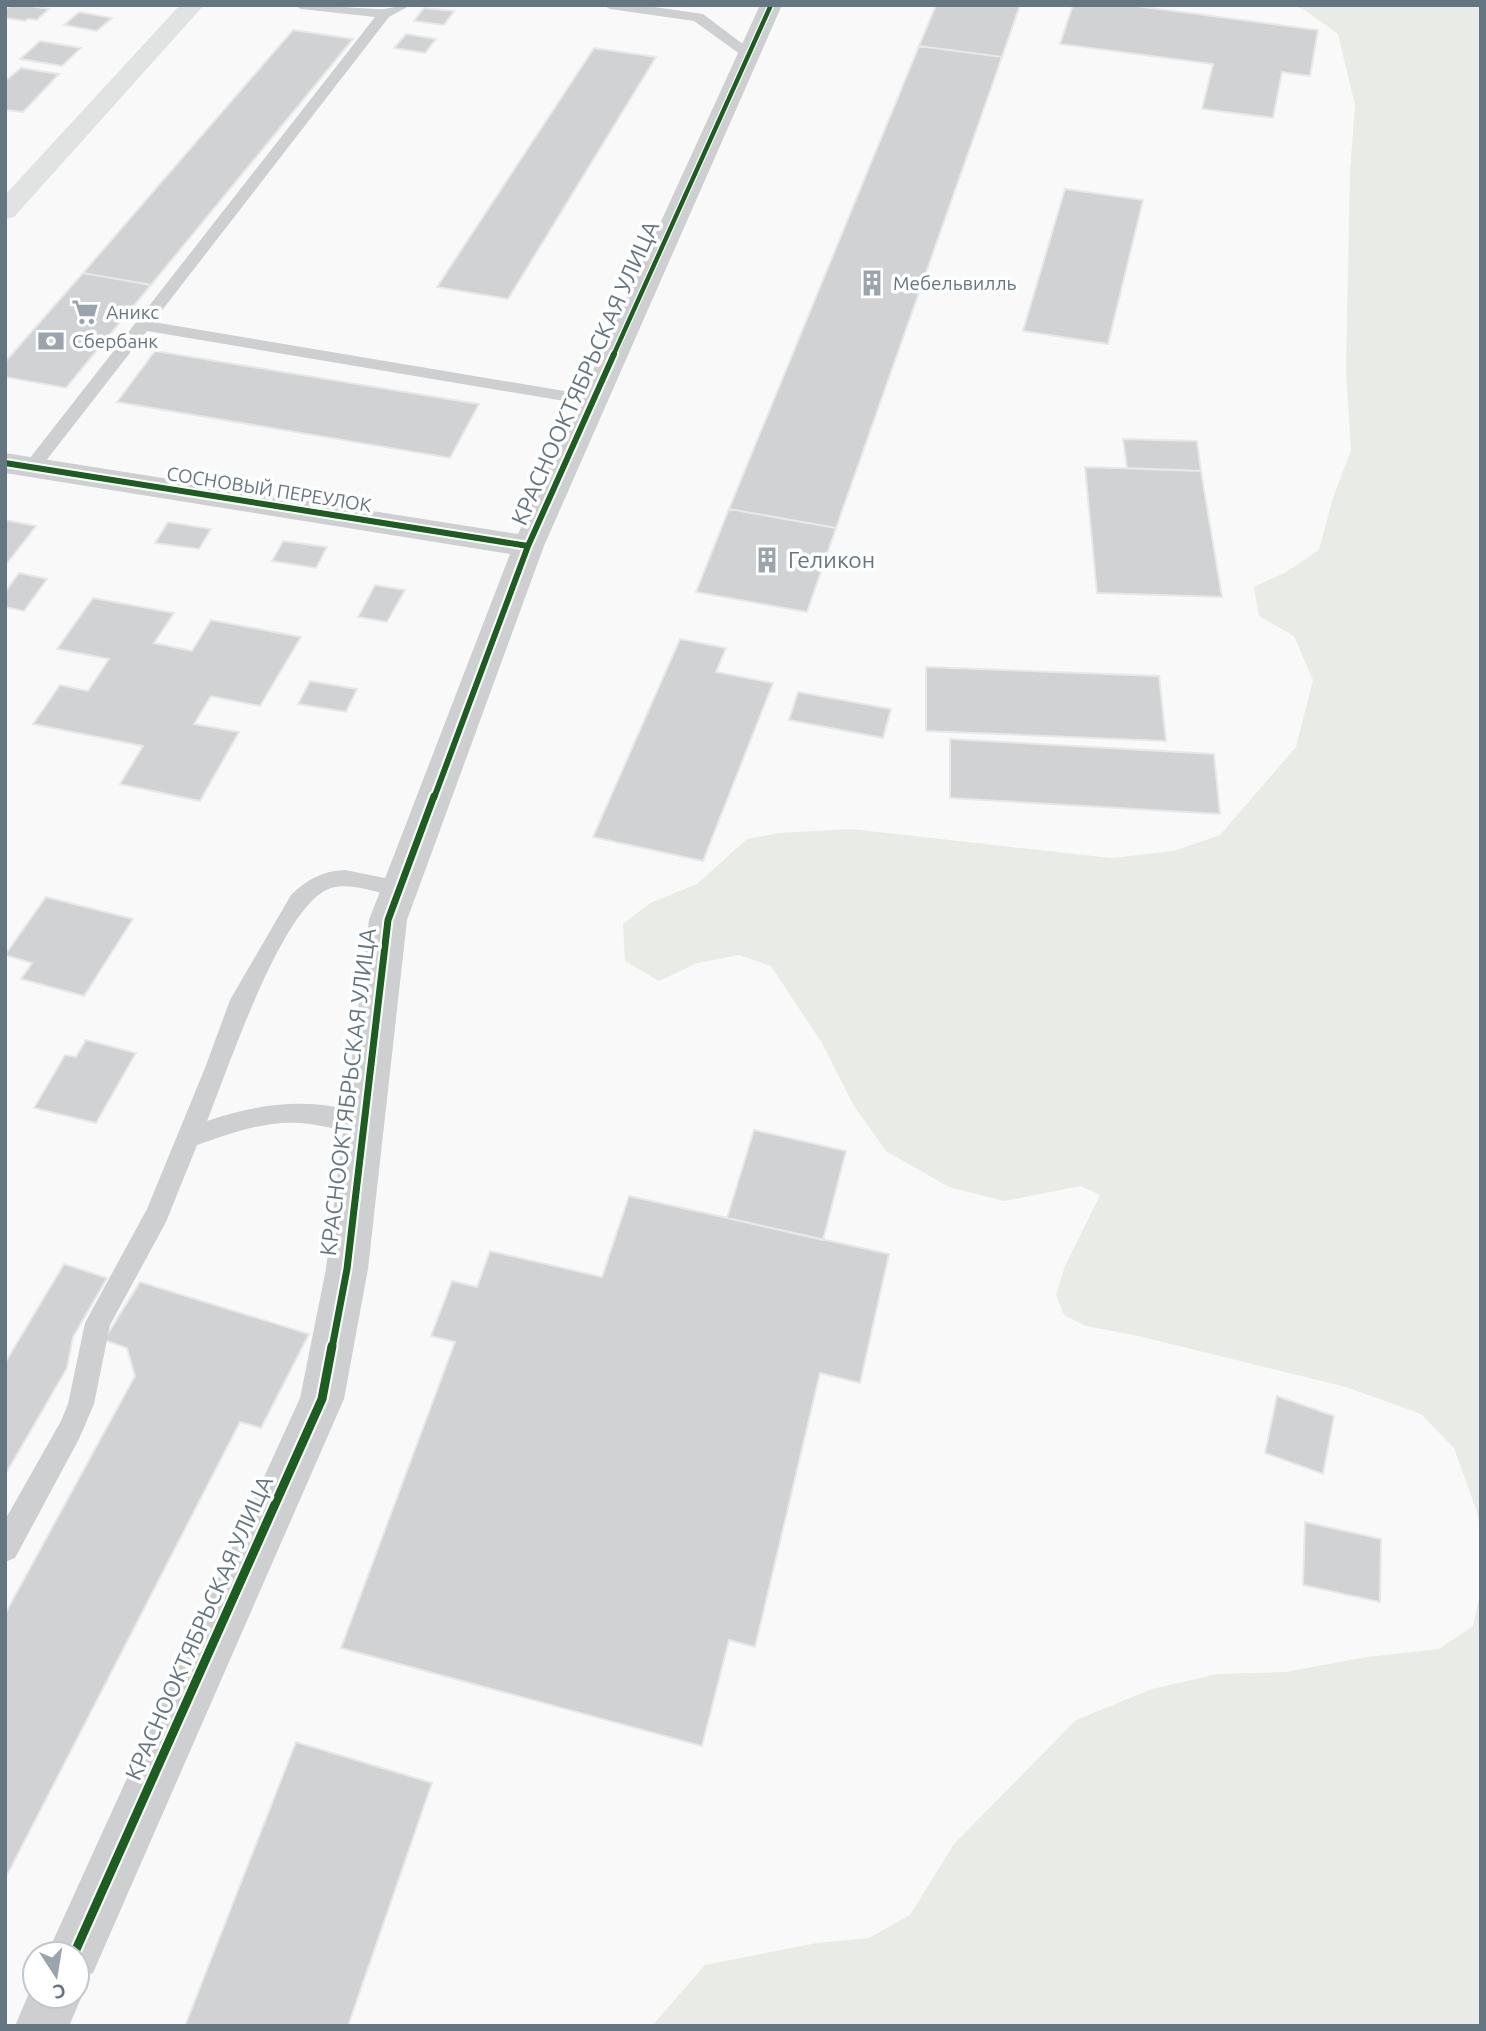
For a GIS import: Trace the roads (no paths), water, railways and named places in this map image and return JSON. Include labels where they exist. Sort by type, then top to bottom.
[{"type":"main road","points":[[5,211],[193,5]]},
{"type":"street","name":"КРАСНООКТЯБРЬСКАЯ УЛИЦА","points":[[80,1940],[322,1399],[347,1269],[388,919],[528,546],[771,5]]},
{"type":"street","name":"СОСНОВЫЙ ПЕРЕУЛОК","points":[[19,465],[528,546]]},
{"type":"lane","points":[[301,5],[384,14]]},
{"type":"lane","points":[[19,465],[142,325],[384,14],[404,5]]},
{"type":"lane","points":[[610,5],[698,17],[749,54]]},
{"type":"lane","points":[[142,325],[594,401]]},
{"type":"lane","points":[[5,1548],[71,1430],[81,1404],[99,1322],[157,1214],[241,1000],[299,901],[313,887],[329,879],[345,878],[400,889]]},
{"type":"lane","points":[[188,1138],[281,1111],[325,1112],[364,1124]]},
{"type":"place","name":"Мебельвилль","points":[[872,283]]},
{"type":"place","name":"Аникс","points":[[85,312]]},
{"type":"place","name":"Сбербанк","points":[[51,341]]},
{"type":"place","name":"Геликон","points":[[767,560]]}]
